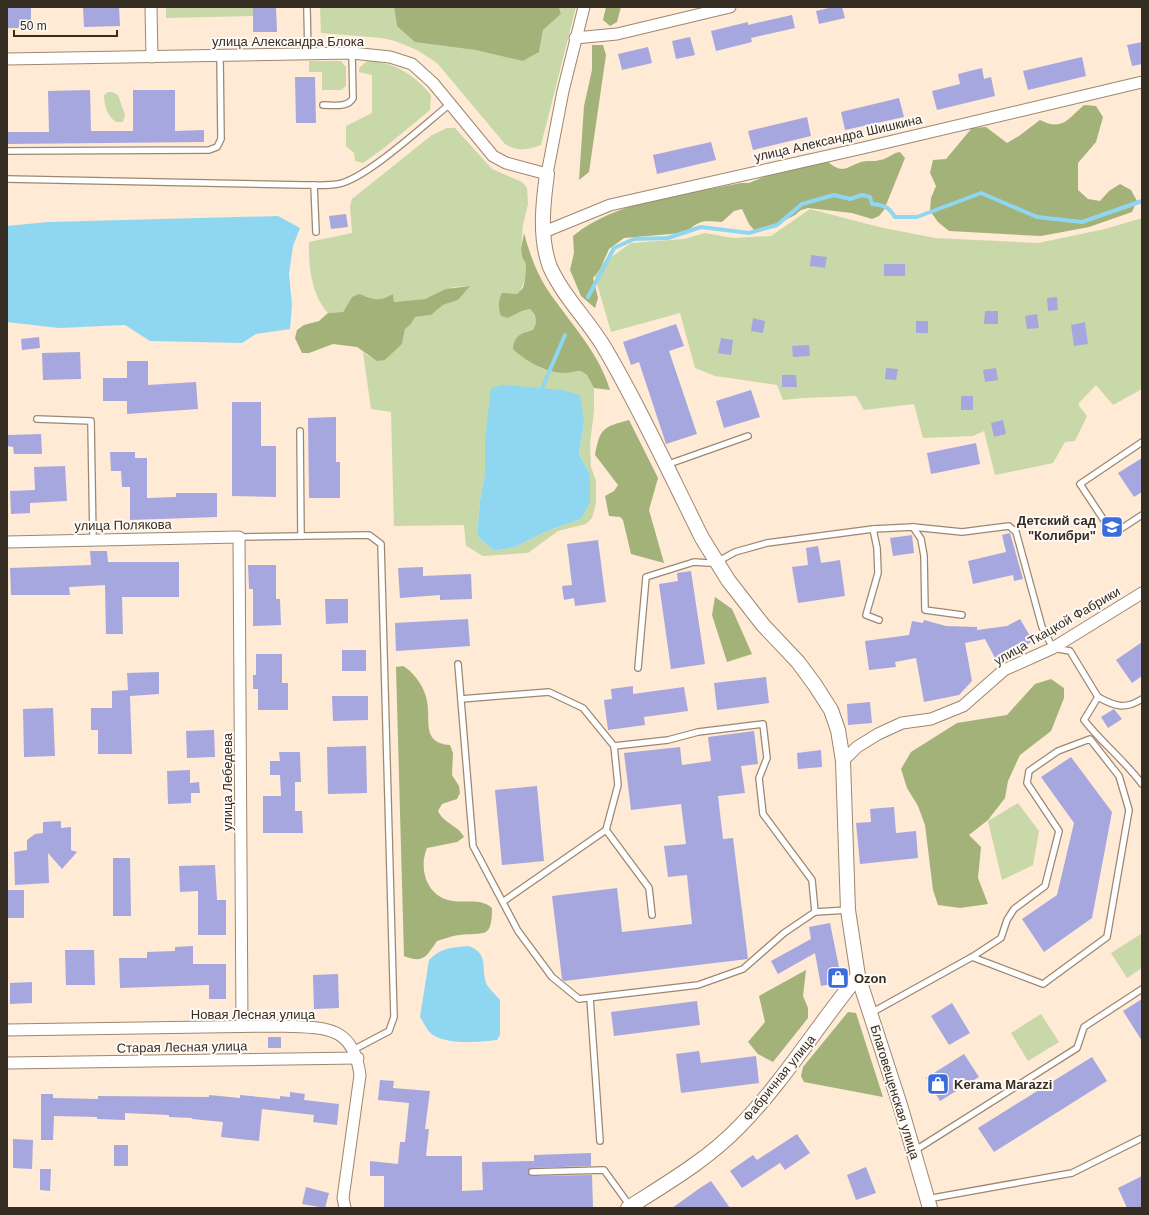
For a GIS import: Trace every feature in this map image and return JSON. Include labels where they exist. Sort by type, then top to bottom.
[{"type":"street","points":[[151,7],[152,57]]},
{"type":"street","points":[[547,174],[575,38],[584,7]]},
{"type":"street","points":[[575,38],[617,34],[730,7]]},
{"type":"street","name":"улица Александра Блока","points":[[7,59],[352,53],[390,57],[412,64],[433,83],[493,156],[506,163],[547,174]]},
{"type":"street","name":"улица Александра Шишкина","points":[[544,232],[610,205],[862,148],[1142,82]]},
{"type":"street","name":"Благовещенская улица","points":[[547,174],[544,232],[550,265],[560,286],[603,346],[666,465],[702,538],[717,562],[763,625],[798,662],[831,710],[838,730],[843,761],[848,910],[858,976],[914,1151],[929,1203]]},
{"type":"street","name":"улица Полякова","points":[[7,542],[239,537]]},
{"type":"street","name":"улица Лебедева","points":[[239,537],[242,1026]]},
{"type":"street","name":"улица Ткацкой Фабрики","points":[[843,761],[857,747],[878,734],[902,723],[931,719],[963,706],[1004,670],[1053,648],[1142,593]]},
{"type":"street","name":"Фабричная улица","points":[[630,1207],[707,1156],[739,1127],[776,1087],[858,976]]},
{"type":"street","name":"Новая Лесная улица","points":[[7,1030],[242,1026],[319,1028],[336,1032],[348,1040],[355,1054]]},
{"type":"street","points":[[345,1208],[343,1198],[360,1075],[355,1054]]},
{"type":"street","name":"Старая Лесная улица","points":[[7,1063],[355,1054]]},
{"type":"lane","points":[[307,9],[308,54]]},
{"type":"lane","points":[[323,105],[347,104],[351,102],[353,98],[352,53]]},
{"type":"lane","points":[[7,151],[210,150],[217,147],[221,139],[220,56]]},
{"type":"lane","points":[[7,179],[314,185],[338,184],[355,178],[450,104]]},
{"type":"lane","points":[[314,185],[316,232]]},
{"type":"lane","points":[[37,419],[91,421],[93,540]]},
{"type":"lane","points":[[300,431],[301,536]]},
{"type":"lane","points":[[666,465],[748,436]]},
{"type":"lane","points":[[1142,442],[1080,484],[1113,534],[1142,515]]},
{"type":"lane","points":[[638,668],[646,577],[694,562],[717,562],[735,552],[767,543],[873,529],[913,527],[962,532],[1009,526],[1016,532],[1042,627],[1053,648],[1070,651],[1098,696],[1112,705],[1132,705],[1142,699]]},
{"type":"lane","points":[[913,527],[921,539],[924,556],[925,610],[962,615]]},
{"type":"lane","points":[[873,529],[877,548],[878,573],[866,615],[879,620]]},
{"type":"lane","points":[[239,537],[369,535],[381,544],[394,1017],[389,1031],[355,1054]]},
{"type":"lane","points":[[458,664],[472,846],[504,901],[518,931],[552,977],[579,999],[698,985],[743,969],[784,933],[815,912],[848,910]]},
{"type":"lane","points":[[461,699],[550,692],[583,708],[614,746],[618,786],[606,830],[504,901]]},
{"type":"lane","points":[[1098,696],[1084,720],[1100,741],[1129,767],[1142,784]]},
{"type":"lane","points":[[614,746],[668,740],[698,732],[763,724],[767,758],[759,778],[763,814],[812,880],[815,912]]},
{"type":"lane","points":[[871,1014],[972,957],[1001,938],[1007,920],[1014,909],[1046,886],[1059,831],[1027,782],[1029,771],[1058,751],[1090,739],[1100,741]]},
{"type":"lane","points":[[972,957],[1043,984],[1107,937],[1129,810],[1119,776],[1090,739]]},
{"type":"lane","points":[[606,830],[649,888],[652,915]]},
{"type":"lane","points":[[914,1151],[1077,1048],[1084,1027],[1142,989]]},
{"type":"lane","points":[[590,998],[600,1141]]},
{"type":"lane","points":[[929,1203],[1072,1173],[1142,1138]]},
{"type":"lane","points":[[532,1172],[604,1170],[630,1207]]},
{"type":"green space","points":[[166,7],[253,7],[253,16],[166,18]]},
{"type":"green space","points":[[320,7],[394,7],[397,26],[523,61],[539,52],[543,30],[561,14],[559,7],[576,7],[541,145],[531,148],[518,149],[509,147],[505,144],[437,63],[417,50],[395,41],[382,38],[321,33]]},
{"type":"green space","points":[[394,7],[559,7],[561,14],[543,30],[539,52],[523,61],[476,50],[415,42],[397,26]]},
{"type":"green space","points":[[606,7],[621,7],[617,22],[610,26],[603,20]]},
{"type":"green space","points":[[592,45],[603,45],[606,55],[589,172],[579,180],[584,106],[592,70]]},
{"type":"green space","points":[[309,61],[341,61],[346,67],[346,86],[341,90],[322,90],[322,72],[309,72]]},
{"type":"green space","points":[[367,61],[394,66],[402,70],[418,81],[431,95],[430,110],[384,148],[363,163],[355,161],[354,153],[346,146],[346,126],[372,113],[372,75],[359,72],[359,68]]},
{"type":"green space","points":[[108,92],[118,95],[125,115],[123,122],[116,122],[108,113],[105,106],[104,95]]},
{"type":"green space","points":[[1084,105],[1096,106],[1103,117],[1096,142],[1078,163],[1078,190],[1088,199],[1100,201],[1109,191],[1120,184],[1131,190],[1137,201],[1132,212],[1089,227],[1041,236],[949,231],[938,222],[930,211],[931,198],[936,186],[930,173],[933,160],[946,159],[972,128],[986,127],[1007,143],[1040,120],[1054,124],[1064,122]]},
{"type":"green space","points":[[447,128],[455,128],[492,169],[522,182],[527,188],[528,204],[523,225],[521,249],[522,257],[526,264],[525,280],[508,318],[530,309],[535,315],[536,323],[533,330],[525,332],[519,355],[535,364],[565,373],[581,371],[587,375],[594,388],[594,411],[590,444],[591,467],[596,481],[596,503],[592,518],[586,524],[558,531],[528,553],[483,556],[466,546],[464,525],[394,526],[391,412],[371,409],[363,352],[370,357],[385,360],[402,344],[405,329],[411,324],[415,317],[431,315],[443,305],[458,300],[469,286],[454,287],[425,299],[394,302],[393,294],[382,300],[373,300],[367,296],[352,297],[343,312],[328,313],[318,298],[312,280],[309,261],[309,242],[352,233],[350,206],[352,199],[432,135]],"holes":[[[584,422],[579,454],[590,474],[581,519],[547,531],[515,547],[494,551],[477,536],[480,500],[485,474],[485,440]]]},
{"type":"green space","points":[[900,152],[905,158],[884,210],[879,216],[872,219],[852,213],[808,208],[801,210],[795,215],[772,227],[754,230],[749,224],[742,209],[734,211],[722,222],[702,222],[682,233],[624,238],[609,249],[600,269],[593,278],[598,298],[595,308],[581,296],[570,270],[574,253],[573,236],[610,214],[631,206],[675,195],[741,183],[749,183],[771,174],[827,161],[837,168],[844,169],[863,161],[875,161]]},
{"type":"green space","points":[[810,209],[879,227],[935,238],[1038,243],[1105,229],[1142,218],[1142,389],[1113,405],[1096,385],[1079,403],[1079,406],[1087,416],[1075,441],[1065,442],[1053,463],[995,475],[984,431],[973,436],[923,438],[914,404],[864,410],[856,396],[783,400],[777,385],[715,376],[695,368],[680,313],[611,332],[593,270],[631,243],[684,239],[705,233],[733,238],[771,236]]},
{"type":"green space","points":[[524,233],[539,276],[591,350],[599,363],[610,390],[594,388],[587,375],[581,371],[565,373],[544,369],[530,362],[513,349],[517,338],[525,332],[533,330],[536,323],[535,315],[530,309],[508,318],[501,316],[499,307],[499,301],[502,293],[517,294],[523,288],[526,264],[522,257],[521,249]]},
{"type":"green space","points":[[470,286],[458,300],[443,305],[431,315],[415,317],[411,324],[405,329],[402,344],[385,360],[377,361],[357,347],[333,344],[309,353],[302,353],[295,338],[297,330],[304,325],[319,321],[328,313],[343,312],[352,297],[359,294],[372,299],[379,299],[393,294],[394,302],[425,299],[446,289]]},
{"type":"green space","points":[[629,420],[658,478],[649,510],[664,563],[631,554],[623,520],[620,517],[609,516],[605,496],[614,491],[618,485],[595,455],[599,439],[604,430],[613,425]]},
{"type":"green space","points":[[715,597],[732,609],[752,654],[727,662],[712,615]]},
{"type":"green space","points":[[403,666],[415,676],[424,691],[427,701],[428,723],[431,735],[435,740],[450,745],[453,753],[452,775],[459,786],[460,793],[457,799],[442,804],[438,811],[444,819],[464,837],[457,842],[427,848],[424,856],[424,873],[431,888],[444,899],[453,901],[479,902],[492,908],[492,918],[488,930],[480,934],[456,935],[437,941],[430,951],[421,959],[404,956],[396,667]]},
{"type":"green space","points":[[1051,679],[1064,688],[1064,698],[1051,731],[1020,755],[1008,781],[1005,798],[988,820],[969,835],[981,847],[978,878],[988,904],[960,908],[938,905],[933,890],[925,825],[918,806],[907,788],[901,769],[911,752],[957,723],[1007,715],[1035,684]]},
{"type":"green space","points":[[1018,803],[1039,831],[1033,865],[1002,880],[988,821]]},
{"type":"green space","points":[[1141,934],[1142,968],[1127,978],[1111,953]]},
{"type":"green space","points":[[806,970],[803,996],[808,1008],[808,1018],[773,1062],[758,1054],[748,1042],[765,1022],[759,996]]},
{"type":"green space","points":[[848,1012],[856,1013],[883,1097],[804,1082],[801,1076],[803,1067]]},
{"type":"green space","points":[[1041,1014],[1059,1042],[1028,1061],[1011,1033]]},
{"type":"water","points":[[278,216],[300,228],[293,246],[289,274],[292,305],[290,329],[256,334],[242,343],[150,341],[125,325],[59,328],[7,322],[7,226],[48,222]]},
{"type":"water","points":[[504,385],[562,390],[580,395],[584,422],[579,454],[590,474],[590,502],[581,519],[547,531],[515,547],[494,551],[477,536],[480,500],[485,474],[485,440],[491,388]]},
{"type":"water","points":[[469,946],[475,949],[482,957],[486,983],[500,1000],[500,1035],[497,1040],[455,1042],[439,1038],[429,1031],[420,1017],[429,960],[442,951]]},
{"type":"building","points":[[7,7],[31,7],[31,28],[7,28]]},
{"type":"building","points":[[83,7],[119,7],[120,26],[84,27]]},
{"type":"building","points":[[253,7],[276,7],[277,32],[253,32]]},
{"type":"building","points":[[833,7],[842,7],[845,18],[819,24],[816,11]]},
{"type":"building","points":[[792,15],[795,28],[751,38],[752,42],[716,51],[711,31],[748,22],[748,25]]},
{"type":"building","points":[[690,37],[695,55],[676,59],[672,41]]},
{"type":"building","points":[[1142,42],[1142,64],[1132,66],[1127,45]]},
{"type":"building","points":[[648,47],[652,63],[622,70],[618,54]]},
{"type":"building","points":[[1082,57],[1086,76],[1028,90],[1023,71]]},
{"type":"building","points":[[982,68],[984,79],[991,77],[995,96],[937,110],[932,91],[960,84],[958,74]]},
{"type":"building","points":[[295,77],[315,77],[316,123],[296,123]]},
{"type":"building","points":[[90,90],[91,131],[133,131],[133,90],[175,90],[175,131],[204,130],[204,142],[7,144],[7,132],[49,132],[48,91]]},
{"type":"building","points":[[899,98],[904,117],[845,130],[841,112]]},
{"type":"building","points":[[807,117],[811,136],[753,150],[748,131]]},
{"type":"building","points":[[711,142],[716,160],[657,174],[653,155]]},
{"type":"building","points":[[346,214],[348,227],[331,229],[329,216]]},
{"type":"building","points":[[811,255],[827,257],[825,268],[810,266]]},
{"type":"building","points":[[884,264],[905,264],[905,276],[884,276]]},
{"type":"building","points":[[1057,297],[1058,310],[1048,311],[1047,298]]},
{"type":"building","points":[[985,311],[998,311],[998,324],[984,324]]},
{"type":"building","points":[[1037,314],[1039,328],[1027,329],[1025,316]]},
{"type":"building","points":[[753,318],[765,321],[763,333],[751,331]]},
{"type":"building","points":[[916,321],[928,321],[928,333],[916,333]]},
{"type":"building","points":[[1085,322],[1088,344],[1074,346],[1071,325]]},
{"type":"building","points":[[676,324],[684,346],[669,351],[697,434],[666,444],[639,362],[631,365],[623,342]]},
{"type":"building","points":[[39,337],[40,348],[22,350],[21,339]]},
{"type":"building","points":[[721,338],[733,340],[731,355],[718,353]]},
{"type":"building","points":[[809,345],[810,356],[793,357],[792,346]]},
{"type":"building","points":[[80,352],[81,379],[43,380],[42,353]]},
{"type":"building","points":[[127,361],[148,361],[148,385],[196,382],[198,409],[127,414],[127,401],[103,401],[103,378],[127,378]]},
{"type":"building","points":[[886,368],[898,369],[896,380],[885,379]]},
{"type":"building","points":[[996,368],[998,380],[985,382],[983,370]]},
{"type":"building","points":[[782,375],[796,375],[797,387],[782,387]]},
{"type":"building","points":[[751,390],[760,417],[724,428],[716,401]]},
{"type":"building","points":[[961,396],[973,396],[973,410],[961,410]]},
{"type":"building","points":[[232,402],[261,402],[261,446],[276,446],[276,497],[232,496]]},
{"type":"building","points":[[336,417],[336,462],[340,462],[340,498],[309,498],[308,418]]},
{"type":"building","points":[[1003,420],[1006,434],[994,437],[991,423]]},
{"type":"building","points":[[41,434],[42,454],[14,454],[13,447],[7,446],[7,435]]},
{"type":"building","points":[[976,443],[980,464],[931,474],[927,453]]},
{"type":"building","points":[[110,452],[135,452],[135,458],[147,458],[147,498],[176,497],[176,493],[217,493],[217,517],[130,520],[130,487],[122,487],[121,471],[111,471]]},
{"type":"building","points":[[1142,458],[1142,492],[1134,497],[1118,473]]},
{"type":"building","points":[[65,466],[67,501],[30,503],[30,513],[11,514],[10,491],[35,490],[34,467]]},
{"type":"building","points":[[1010,533],[1023,579],[1014,581],[1013,575],[973,584],[968,561],[1006,552],[1002,535]]},
{"type":"building","points":[[912,535],[914,553],[893,556],[890,538]]},
{"type":"building","points":[[598,540],[606,602],[575,606],[574,598],[564,600],[562,586],[572,585],[567,544]]},
{"type":"building","points":[[818,546],[821,563],[840,560],[845,596],[798,603],[792,567],[808,565],[806,548]]},
{"type":"building","points":[[90,551],[107,551],[108,562],[179,562],[179,597],[122,597],[123,634],[106,634],[105,585],[69,587],[70,595],[11,595],[10,568],[91,565]]},
{"type":"building","points":[[248,565],[276,565],[276,599],[280,599],[281,625],[253,626],[253,589],[249,589]]},
{"type":"building","points":[[423,567],[423,576],[471,574],[472,599],[440,600],[440,595],[400,598],[398,568]]},
{"type":"building","points":[[691,571],[705,664],[671,669],[659,584],[678,581],[677,573]]},
{"type":"building","points":[[325,599],[348,599],[348,623],[326,624]]},
{"type":"building","points":[[468,619],[470,646],[396,651],[395,623]]},
{"type":"building","points":[[1020,619],[1033,641],[997,662],[985,639],[965,643],[972,681],[959,695],[924,702],[916,658],[895,662],[896,667],[869,670],[865,641],[909,635],[912,621],[923,623],[924,620],[946,626],[977,627],[977,630],[1007,626]]},
{"type":"building","points":[[1142,642],[1142,676],[1132,683],[1116,660]]},
{"type":"building","points":[[342,650],[366,650],[366,671],[342,671]]},
{"type":"building","points":[[256,654],[282,654],[282,683],[288,683],[288,710],[258,710],[258,689],[253,689],[253,675],[256,675]]},
{"type":"building","points":[[159,672],[159,694],[130,696],[132,754],[98,754],[98,730],[91,730],[91,708],[112,708],[112,691],[128,690],[127,673]]},
{"type":"building","points":[[766,677],[769,703],[717,710],[714,683]]},
{"type":"building","points":[[633,686],[633,694],[684,687],[688,711],[644,717],[645,725],[608,730],[604,700],[612,699],[611,689]]},
{"type":"building","points":[[332,696],[368,696],[368,720],[333,721]]},
{"type":"building","points":[[870,702],[872,723],[848,725],[847,704]]},
{"type":"building","points":[[53,708],[55,756],[24,757],[23,709]]},
{"type":"building","points":[[1114,709],[1122,719],[1108,728],[1101,717]]},
{"type":"building","points":[[214,730],[215,757],[187,758],[186,731]]},
{"type":"building","points":[[754,731],[758,764],[741,766],[745,793],[718,796],[723,839],[733,838],[748,959],[564,981],[562,979],[552,896],[617,888],[622,932],[692,924],[687,875],[668,877],[664,846],[686,844],[681,804],[631,810],[624,753],[680,747],[682,765],[711,761],[708,737]]},
{"type":"building","points":[[366,746],[367,793],[328,794],[327,747]]},
{"type":"building","points":[[821,750],[822,767],[798,769],[797,753]]},
{"type":"building","points":[[279,752],[300,752],[301,782],[295,782],[295,811],[302,811],[303,833],[263,833],[263,796],[281,796],[280,775],[270,775],[270,761],[280,761]]},
{"type":"building","points":[[1071,757],[1112,812],[1092,918],[1044,952],[1022,919],[1057,895],[1074,823],[1041,777]]},
{"type":"building","points":[[190,770],[190,783],[199,782],[200,793],[191,793],[191,803],[168,804],[167,771]]},
{"type":"building","points":[[537,786],[544,861],[502,865],[495,790]]},
{"type":"building","points":[[894,807],[896,833],[916,831],[918,858],[860,864],[856,823],[871,822],[870,809]]},
{"type":"building","points":[[61,821],[61,828],[71,827],[71,850],[77,852],[62,869],[48,853],[49,883],[15,885],[14,852],[27,850],[27,840],[35,834],[43,833],[43,822]]},
{"type":"building","points":[[113,858],[130,858],[131,916],[113,916]]},
{"type":"building","points":[[215,865],[217,900],[226,900],[226,935],[198,935],[198,891],[180,892],[179,866]]},
{"type":"building","points":[[7,890],[24,890],[24,918],[7,918]]},
{"type":"building","points":[[830,923],[842,982],[821,986],[815,953],[778,974],[771,961],[811,939],[809,927]]},
{"type":"building","points":[[193,946],[193,964],[226,964],[226,999],[209,999],[209,985],[120,988],[119,958],[147,958],[147,952],[175,951],[175,947]]},
{"type":"building","points":[[65,950],[94,950],[95,985],[66,985]]},
{"type":"building","points":[[338,974],[339,1008],[314,1009],[313,975]]},
{"type":"building","points":[[32,982],[32,1003],[10,1004],[10,983]]},
{"type":"building","points":[[1142,999],[1142,1041],[1123,1011]]},
{"type":"building","points":[[697,1001],[700,1025],[614,1036],[611,1012]]},
{"type":"building","points":[[952,1003],[970,1033],[949,1045],[931,1016]]},
{"type":"building","points":[[268,1037],[281,1037],[281,1048],[268,1048]]},
{"type":"building","points":[[699,1051],[701,1063],[756,1056],[759,1083],[681,1093],[676,1054]]},
{"type":"building","points":[[964,1054],[979,1077],[940,1101],[926,1078]]},
{"type":"building","points":[[1092,1057],[1107,1081],[994,1152],[978,1128]]},
{"type":"building","points":[[380,1080],[394,1081],[393,1088],[430,1091],[425,1129],[429,1129],[426,1156],[462,1156],[462,1191],[483,1190],[482,1162],[534,1161],[534,1155],[591,1153],[591,1166],[532,1168],[528,1172],[532,1176],[592,1175],[593,1208],[384,1208],[384,1176],[370,1176],[370,1161],[398,1164],[400,1142],[405,1142],[409,1103],[378,1100]]},
{"type":"building","points":[[290,1092],[305,1094],[304,1100],[339,1104],[337,1125],[313,1122],[314,1115],[262,1109],[259,1141],[221,1137],[223,1122],[169,1117],[169,1115],[125,1113],[125,1120],[97,1119],[97,1117],[54,1116],[53,1140],[41,1140],[41,1094],[53,1094],[53,1098],[98,1099],[98,1096],[209,1097],[209,1095],[240,1098],[240,1095],[280,1099],[280,1096],[290,1097]]},
{"type":"building","points":[[797,1134],[810,1153],[785,1170],[780,1163],[742,1188],[730,1171],[753,1155],[757,1160]]},
{"type":"building","points":[[13,1139],[33,1140],[32,1169],[13,1168]]},
{"type":"building","points":[[114,1145],[128,1145],[128,1166],[114,1166]]},
{"type":"building","points":[[866,1167],[876,1193],[856,1200],[847,1175]]},
{"type":"building","points":[[40,1169],[51,1169],[50,1191],[40,1190]]},
{"type":"building","points":[[1142,1176],[1142,1208],[1127,1208],[1118,1188]]},
{"type":"building","points":[[711,1181],[730,1208],[672,1208],[700,1188]]},
{"type":"building","points":[[306,1187],[329,1193],[325,1208],[302,1204]]},
{"type":"waterway","points":[[588,297],[614,248],[634,239],[668,238],[701,227],[749,233],[777,225],[802,204],[834,195],[850,199],[862,195],[870,197],[872,204],[886,207],[895,217],[917,217],[981,193],[1037,217],[1082,222],[1142,201]]},
{"type":"waterway","points":[[540,393],[565,335]]},
{"type":"place","name":"Детский сад \"Колибри\"","points":[[1112,527]]},
{"type":"place","name":"Ozon","points":[[838,978]]},
{"type":"place","name":"Kerama Marazzi","points":[[938,1084]]}]
